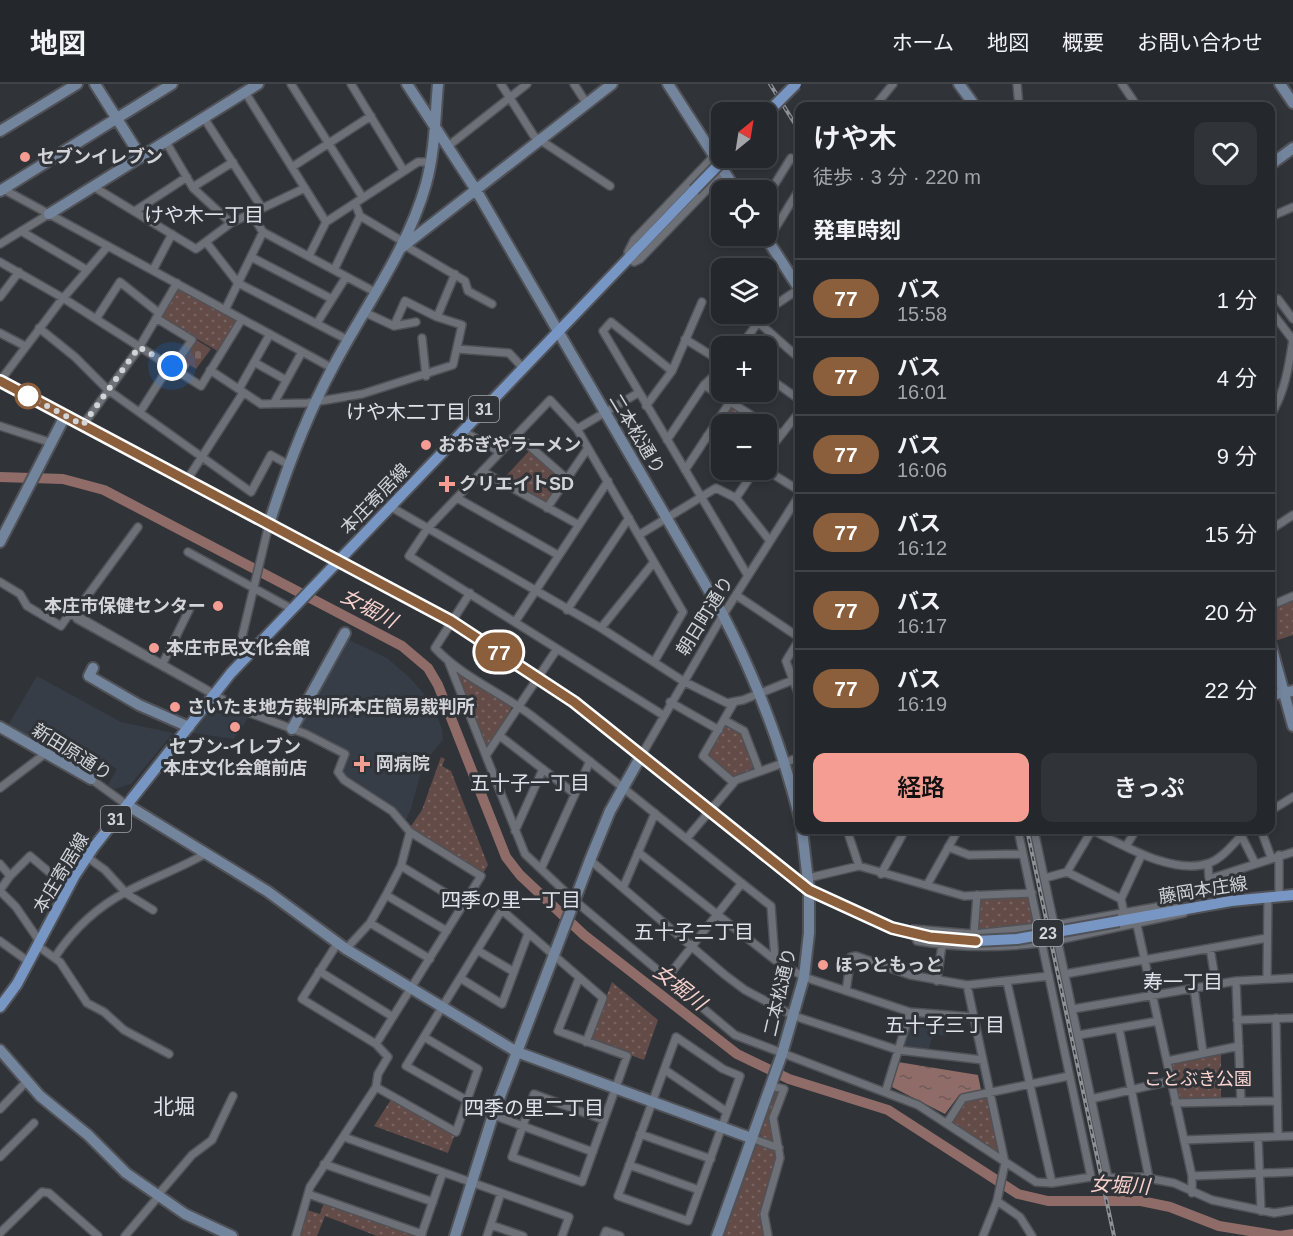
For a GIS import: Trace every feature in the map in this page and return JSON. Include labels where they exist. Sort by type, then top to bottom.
[{"type":"main road","points":[[777,103],[796,84]]},
{"type":"main road","name":"本庄寄居線","points":[[0,1007],[29,962],[87,857],[213,695],[292,608],[694,190],[711,168]]},
{"type":"main road","name":"23","points":[[0,381],[451,621],[540,677],[710,812],[808,884],[865,918],[910,933],[1017,939],[1121,917]]},
{"type":"main road","name":"藤岡本庄線","points":[[1121,917],[1293,895]]},
{"type":"street","points":[[0,131],[76,84]]},
{"type":"street","points":[[95,84],[141,157]]},
{"type":"street","points":[[1,189],[172,84]]},
{"type":"street","points":[[0,244],[258,84]]},
{"type":"street","points":[[291,84],[363,198]]},
{"type":"street","points":[[351,84],[404,171]]},
{"type":"street","name":"二本松通り","points":[[407,84],[434,129],[476,190],[723,615],[761,694],[785,760],[795,799]]},
{"type":"street","points":[[250,644],[242,637],[269,524],[289,465],[332,368],[401,246],[426,185],[431,162],[438,84]]},
{"type":"street","points":[[501,84],[539,140],[610,186]]},
{"type":"street","points":[[447,147],[527,84]]},
{"type":"street","points":[[574,84],[587,104]]},
{"type":"street","points":[[401,246],[612,84]]},
{"type":"street","points":[[668,84],[711,144]]},
{"type":"street","points":[[878,102],[893,84]]},
{"type":"street","points":[[959,84],[972,102]]},
{"type":"street","points":[[1017,84],[1019,102]]},
{"type":"street","points":[[1122,84],[1134,102]]},
{"type":"street","points":[[1280,84],[1293,103]]},
{"type":"street","points":[[245,92],[326,222]]},
{"type":"street","points":[[292,167],[370,116]]},
{"type":"street","points":[[204,118],[262,208]]},
{"type":"street","points":[[166,142],[193,187],[231,223]]},
{"type":"street","points":[[1275,161],[1293,148]]},
{"type":"street","points":[[777,180],[791,158],[795,160]]},
{"type":"street","points":[[193,187],[233,162]]},
{"type":"street","points":[[309,256],[326,222],[418,162],[431,162]]},
{"type":"street","points":[[711,166],[634,240],[628,252],[629,258],[634,262],[640,259],[724,172]]},
{"type":"street","points":[[723,168],[729,180]]},
{"type":"street","points":[[135,211],[187,177]]},
{"type":"street","points":[[94,187],[196,249],[231,223],[305,188]]},
{"type":"street","points":[[1,189],[332,368]]},
{"type":"street","points":[[777,222],[795,195]]},
{"type":"street","points":[[355,203],[360,216],[401,246],[455,274],[465,281],[468,291],[492,304]]},
{"type":"street","points":[[1275,215],[1293,207]]},
{"type":"street","points":[[251,214],[263,232],[375,292]]},
{"type":"street","points":[[333,270],[360,216]]},
{"type":"street","points":[[21,231],[87,270]]},
{"type":"street","points":[[225,310],[263,232]]},
{"type":"street","points":[[153,270],[172,234]]},
{"type":"street","points":[[206,242],[238,283],[348,340]]},
{"type":"street","points":[[0,381],[63,298],[108,246]]},
{"type":"street","points":[[771,246],[795,284]]},
{"type":"street","points":[[251,257],[332,299]]},
{"type":"street","points":[[0,262],[63,298],[201,386],[242,319]]},
{"type":"street","points":[[0,297],[19,272]]},
{"type":"street","points":[[436,317],[455,274]]},
{"type":"street","points":[[317,323],[346,277]]},
{"type":"street","points":[[96,319],[120,282],[158,316],[192,340],[140,412]]},
{"type":"street","points":[[83,425],[139,347],[177,283]]},
{"type":"street","points":[[777,304],[795,293]]},
{"type":"street","points":[[1275,300],[1278,299],[1293,319]]},
{"type":"street","points":[[210,370],[261,404],[316,402],[347,398],[426,376],[453,365],[462,325],[436,317],[405,301],[394,326]]},
{"type":"street","points":[[646,406],[672,370],[702,302]]},
{"type":"street","points":[[364,312],[394,326],[416,322]]},
{"type":"street","points":[[1275,318],[1293,339],[1290,364],[1275,409]]},
{"type":"street","points":[[672,370],[611,322],[603,331],[748,576]]},
{"type":"street","points":[[760,324],[795,355]]},
{"type":"street","points":[[39,328],[75,357],[108,390],[251,492],[271,455],[289,465]]},
{"type":"street","points":[[0,333],[25,346]]},
{"type":"street","points":[[187,480],[241,391],[270,334]]},
{"type":"street","points":[[422,338],[426,376]]},
{"type":"street","points":[[685,339],[711,355]]},
{"type":"street","points":[[457,349],[509,352],[523,368]]},
{"type":"street","points":[[274,403],[302,351]]},
{"type":"street","points":[[254,362],[286,380]]},
{"type":"street","points":[[667,440],[704,385],[711,378]]},
{"type":"street","points":[[777,384],[795,396]]},
{"type":"street","points":[[704,385],[711,390]]},
{"type":"street","points":[[577,429],[638,393]]},
{"type":"street","points":[[654,662],[683,612],[577,429],[550,400],[427,529],[409,556],[663,715]]},
{"type":"street","points":[[685,470],[730,402],[749,414]]},
{"type":"street","points":[[0,542],[49,442],[65,416]]},
{"type":"street","points":[[777,439],[795,417]]},
{"type":"street","points":[[0,426],[49,442]]},
{"type":"street","points":[[463,431],[500,452]]},
{"type":"street","points":[[777,432],[781,434]]},
{"type":"street","points":[[517,435],[567,479]]},
{"type":"street","points":[[707,436],[711,438]]},
{"type":"street","points":[[548,508],[588,448]]},
{"type":"street","points":[[482,471],[579,525]]},
{"type":"street","points":[[777,477],[795,489]]},
{"type":"street","points":[[736,498],[748,480]]},
{"type":"street","points":[[515,622],[608,481]]},
{"type":"street","points":[[639,535],[716,488],[736,498],[770,541]]},
{"type":"street","points":[[457,498],[558,555]]},
{"type":"street","name":"朝日町通り","points":[[641,756],[670,702],[795,500]]},
{"type":"street","points":[[391,507],[601,628],[683,681],[733,704]]},
{"type":"street","points":[[1275,527],[1293,514]]},
{"type":"street","points":[[567,610],[629,519]]},
{"type":"street","points":[[0,582],[20,594],[27,606],[61,626],[68,616],[74,614],[138,527]]},
{"type":"street","points":[[188,552],[255,586],[292,608]]},
{"type":"street","points":[[601,628],[654,562]]},
{"type":"street","points":[[470,593],[435,648],[449,663],[520,707],[624,787],[771,906],[775,960]]},
{"type":"street","points":[[735,595],[795,635]]},
{"type":"street","points":[[1275,604],[1293,596]]},
{"type":"street","points":[[162,665],[190,608]]},
{"type":"street","points":[[74,614],[162,665],[204,686],[213,695],[242,710],[292,729],[345,754],[338,772],[344,780],[392,811],[408,832],[481,876],[465,905],[376,1044]]},
{"type":"street","points":[[292,729],[345,633]]},
{"type":"street","points":[[795,646],[786,661],[795,685]]},
{"type":"street","points":[[487,754],[557,649]]},
{"type":"street","points":[[1275,655],[1289,693],[1293,726]]},
{"type":"street","points":[[449,663],[525,854],[574,902],[735,1035],[886,1090],[918,1105],[947,1123],[1027,1178],[1052,1183],[1091,1177],[1019,834]]},
{"type":"street","points":[[93,668],[89,676],[139,705],[189,727]]},
{"type":"street","points":[[733,782],[704,756],[733,704],[793,680]]},
{"type":"street","points":[[670,702],[719,730]]},
{"type":"street","points":[[724,720],[744,731],[759,771]]},
{"type":"street","name":"新田原通り","points":[[0,727],[91,779],[127,805]]},
{"type":"street","points":[[500,736],[574,794]]},
{"type":"street","points":[[0,788],[46,753]]},
{"type":"street","points":[[455,1236],[493,1115],[590,860],[610,811],[641,756]]},
{"type":"street","points":[[687,838],[733,782],[795,757]]},
{"type":"street","points":[[540,869],[590,761]]},
{"type":"street","points":[[514,831],[543,769]]},
{"type":"street","points":[[1275,808],[1293,797]]},
{"type":"street","points":[[127,805],[267,891],[341,946],[517,1052],[779,1148]]},
{"type":"street","points":[[623,888],[655,813]]},
{"type":"street","points":[[296,1236],[308,1194],[324,1164],[376,1087],[378,1074],[388,1057],[376,1044],[303,999],[318,971],[341,946],[370,923],[401,867],[408,832]]},
{"type":"street","name":"二本松通り","points":[[717,1236],[782,1054],[804,977],[809,933],[808,884],[802,834]]},
{"type":"street","points":[[848,834],[859,866]]},
{"type":"street","points":[[881,874],[903,834]]},
{"type":"street","points":[[927,885],[956,834]]},
{"type":"street","points":[[1035,834],[1108,1178],[1149,1178],[1174,1183],[1192,1193],[1261,1211],[1274,1213],[1293,1210]]},
{"type":"street","points":[[1067,872],[1090,834]]},
{"type":"street","points":[[1100,834],[1167,864],[1208,864],[1220,857],[1242,834]]},
{"type":"street","points":[[1126,846],[1134,834]]},
{"type":"street","points":[[1245,834],[1254,863]]},
{"type":"street","points":[[1263,834],[1275,856],[1274,897],[1267,938],[1267,979]]},
{"type":"street","points":[[948,847],[969,855],[1023,854]]},
{"type":"street","points":[[638,852],[775,960],[804,977],[910,1012],[974,1017]]},
{"type":"street","points":[[1208,864],[1209,879],[1293,852]]},
{"type":"street","points":[[55,957],[83,922],[125,892],[182,868],[205,854]]},
{"type":"street","points":[[1055,924],[1121,917],[1121,898],[1142,854]]},
{"type":"street","points":[[68,888],[30,856],[10,876],[0,891],[16,907],[39,944],[55,957],[87,1003],[104,1012],[124,1030],[169,1054]]},
{"type":"street","points":[[87,857],[105,870],[125,892],[153,910]]},
{"type":"street","points":[[590,860],[745,990],[794,1017],[898,1050],[983,1060]]},
{"type":"street","points":[[0,864],[10,876]]},
{"type":"street","points":[[808,884],[859,866],[964,896],[1032,893]]},
{"type":"street","points":[[401,867],[465,905]]},
{"type":"street","points":[[1045,878],[1067,872],[1121,898]]},
{"type":"street","points":[[666,979],[742,883]]},
{"type":"street","points":[[386,895],[447,931]]},
{"type":"street","points":[[977,895],[975,938],[1038,927]]},
{"type":"street","points":[[1058,940],[1171,918],[1186,909]]},
{"type":"street","points":[[586,1042],[603,998],[504,912],[500,913],[406,1066],[493,1115],[592,1152]]},
{"type":"street","points":[[370,923],[430,959]]},
{"type":"street","points":[[1137,925],[1192,1176],[1192,1193]]},
{"type":"street","points":[[910,933],[917,941],[942,945],[995,948],[1041,943]]},
{"type":"street","points":[[460,978],[502,1004],[528,934]]},
{"type":"street","points":[[1065,974],[1267,938]]},
{"type":"street","points":[[0,941],[29,962]]},
{"type":"street","points":[[937,981],[942,945]]},
{"type":"street","points":[[1210,948],[1216,984]]},
{"type":"street","points":[[477,950],[514,972]]},
{"type":"street","points":[[846,991],[851,957],[856,956],[910,975],[967,985],[1049,976]]},
{"type":"street","points":[[318,971],[393,1017]]},
{"type":"street","points":[[579,978],[558,1031],[627,1056],[582,1182],[512,1157],[534,1094],[604,1120]]},
{"type":"street","points":[[1073,1010],[1236,981],[1293,978]]},
{"type":"street","points":[[1236,981],[1241,1102]]},
{"type":"street","points":[[1007,982],[1052,1183]]},
{"type":"street","points":[[967,985],[1005,1163],[1005,1172],[997,1199],[983,1236]]},
{"type":"street","points":[[1194,988],[1203,1053]]},
{"type":"street","points":[[886,1090],[910,1012]]},
{"type":"street","points":[[1276,1018],[1278,1136]]},
{"type":"street","points":[[1238,1020],[1293,1018]]},
{"type":"street","points":[[1079,1035],[1158,1021]]},
{"type":"street","points":[[1119,1028],[1149,1178]]},
{"type":"street","points":[[376,1087],[456,1132],[465,1100],[478,1069],[424,1037]]},
{"type":"street","points":[[676,1037],[723,1069],[740,1077],[688,1221],[618,1196],[652,1101],[676,1037]]},
{"type":"street","points":[[1167,1061],[1239,1046]]},
{"type":"street","points":[[0,1050],[27,1081],[126,1173],[200,1222],[232,1236]]},
{"type":"street","points":[[665,1070],[727,1112]]},
{"type":"street","points":[[947,1123],[963,1098],[1069,1076]]},
{"type":"street","points":[[0,1109],[27,1081]]},
{"type":"street","points":[[1091,1099],[1170,1082]]},
{"type":"street","points":[[768,1236],[764,1214],[780,1158],[773,1118],[784,1089],[771,1084]]},
{"type":"street","points":[[125,1236],[192,1155],[212,1140],[233,1096]]},
{"type":"street","points":[[1175,1103],[1277,1101]]},
{"type":"street","points":[[0,1157],[34,1123]]},
{"type":"street","points":[[640,1134],[711,1159]]},
{"type":"street","points":[[1184,1140],[1293,1136]]},
{"type":"street","points":[[344,1137],[569,1217],[562,1236]]},
{"type":"street","points":[[1258,1138],[1261,1211]]},
{"type":"street","points":[[324,1164],[432,1202]]},
{"type":"street","points":[[629,1165],[699,1190]]},
{"type":"street","points":[[308,1194],[422,1235],[443,1172]]},
{"type":"street","points":[[1192,1176],[1293,1172]]},
{"type":"street","points":[[0,1233],[42,1192],[50,1193],[98,1236]]},
{"type":"street","points":[[488,1236],[501,1193]]},
{"type":"street","points":[[997,1199],[1020,1217],[1032,1236]]},
{"type":"street","points":[[491,1225],[523,1236]]},
{"type":"street","points":[[604,1236],[606,1231],[620,1236]]},
{"type":"shaded area","points":[[345,638],[387,658],[409,677],[432,703],[442,729],[443,740],[423,764],[411,809],[405,822],[396,810],[344,776],[341,767],[348,752],[297,725]]},
{"type":"shaded area","points":[[37,676],[121,722],[173,733],[131,784],[114,789],[108,785],[117,769],[101,760],[92,775],[7,727]]},
{"type":"shaded area","points":[[215,704],[248,718],[234,739],[193,733]]},
{"type":"shaded area","points":[[914,1015],[949,1019],[946,1036],[933,1034],[928,1052],[902,1047]]},
{"type":"green space","points":[[179,289],[236,321],[237,324],[219,352],[160,315]]},
{"type":"green space","points":[[195,339],[211,349],[196,369],[190,365],[185,372],[176,366]]},
{"type":"green space","points":[[732,406],[744,414],[726,414]]},
{"type":"green space","points":[[530,450],[563,480],[547,503],[503,479]]},
{"type":"green space","points":[[1293,599],[1293,635],[1275,641],[1275,607]]},
{"type":"green space","points":[[460,672],[513,705],[491,745],[487,747],[458,675]]},
{"type":"green space","points":[[727,725],[741,733],[755,767],[735,778],[707,755],[724,726]]},
{"type":"green space","points":[[441,757],[445,759],[442,766],[451,771],[488,865],[483,873],[409,829],[422,810]]},
{"type":"green space","points":[[1027,895],[1035,923],[1033,926],[977,930],[980,898]]},
{"type":"green space","points":[[612,982],[658,1020],[644,1060],[592,1041],[591,1036]]},
{"type":"green space","name":"ことぶき公園","points":[[1221,1053],[1221,1099],[1177,1099],[1172,1063]]},
{"type":"green space","points":[[776,1088],[782,1090],[771,1120],[776,1139],[774,1143],[762,1138],[760,1134]]},
{"type":"green space","points":[[990,1097],[999,1154],[951,1122],[964,1100]]},
{"type":"green space","points":[[392,1098],[455,1134],[448,1153],[374,1126]]},
{"type":"green space","points":[[757,1143],[777,1150],[779,1157],[764,1206],[763,1226],[766,1236],[724,1236]]},
{"type":"green space","points":[[324,1202],[416,1236],[377,1236],[325,1216],[317,1236],[300,1236],[307,1210],[320,1214]]},
{"type":"water","points":[[898,1062],[978,1075],[981,1090],[959,1095],[945,1114],[892,1087]]},
{"type":"waterway","name":"女堀川","points":[[0,477],[63,479],[104,490],[402,646],[428,668],[438,685],[506,857],[520,875],[584,935],[737,1054],[789,1079],[888,1110],[1018,1194],[1048,1201],[1141,1201],[1170,1207],[1219,1226],[1280,1236],[1293,1234]]},
{"type":"railway","points":[[770,84],[795,124]]},
{"type":"railway","points":[[1028,834],[1114,1236]]},
{"type":"bus line","name":"77","points":[[0,381],[451,621],[540,677],[574,702],[809,890],[865,918],[892,928],[930,937],[976,941]]},
{"type":"place","name":"セブンイレブン","points":[[25,157]]},
{"type":"place","name":"おおぎやラーメン","points":[[426,445]]},
{"type":"place","name":"クリエイトSD","points":[[447,484]]},
{"type":"place","name":"本庄市保健センター","points":[[218,606]]},
{"type":"place","name":"本庄市民文化会館","points":[[154,648]]},
{"type":"place","name":"さいたま地方裁判所本庄簡易裁判所","points":[[175,707]]},
{"type":"place","name":"セブン-イレブン 本庄文化会館前店","points":[[235,727]]},
{"type":"place","name":"岡病院","points":[[362,764]]},
{"type":"place","name":"ほっともっと","points":[[823,965]]},
{"type":"district","name":"けや木一丁目","points":[[204,215]]},
{"type":"district","name":"けや木二丁目","points":[[406,412]]},
{"type":"district","name":"五十子一丁目","points":[[530,783]]},
{"type":"district","name":"四季の里一丁目","points":[[511,900]]},
{"type":"district","name":"五十子二丁目","points":[[694,932]]},
{"type":"district","name":"寿一丁目","points":[[1183,982]]},
{"type":"district","name":"五十子三丁目","points":[[945,1025]]},
{"type":"district","name":"北堀","points":[[174,1107]]},
{"type":"district","name":"四季の里二丁目","points":[[534,1108]]},
{"type":"route","points":[[28,396],[83,425],[139,347],[172,366]]}]
